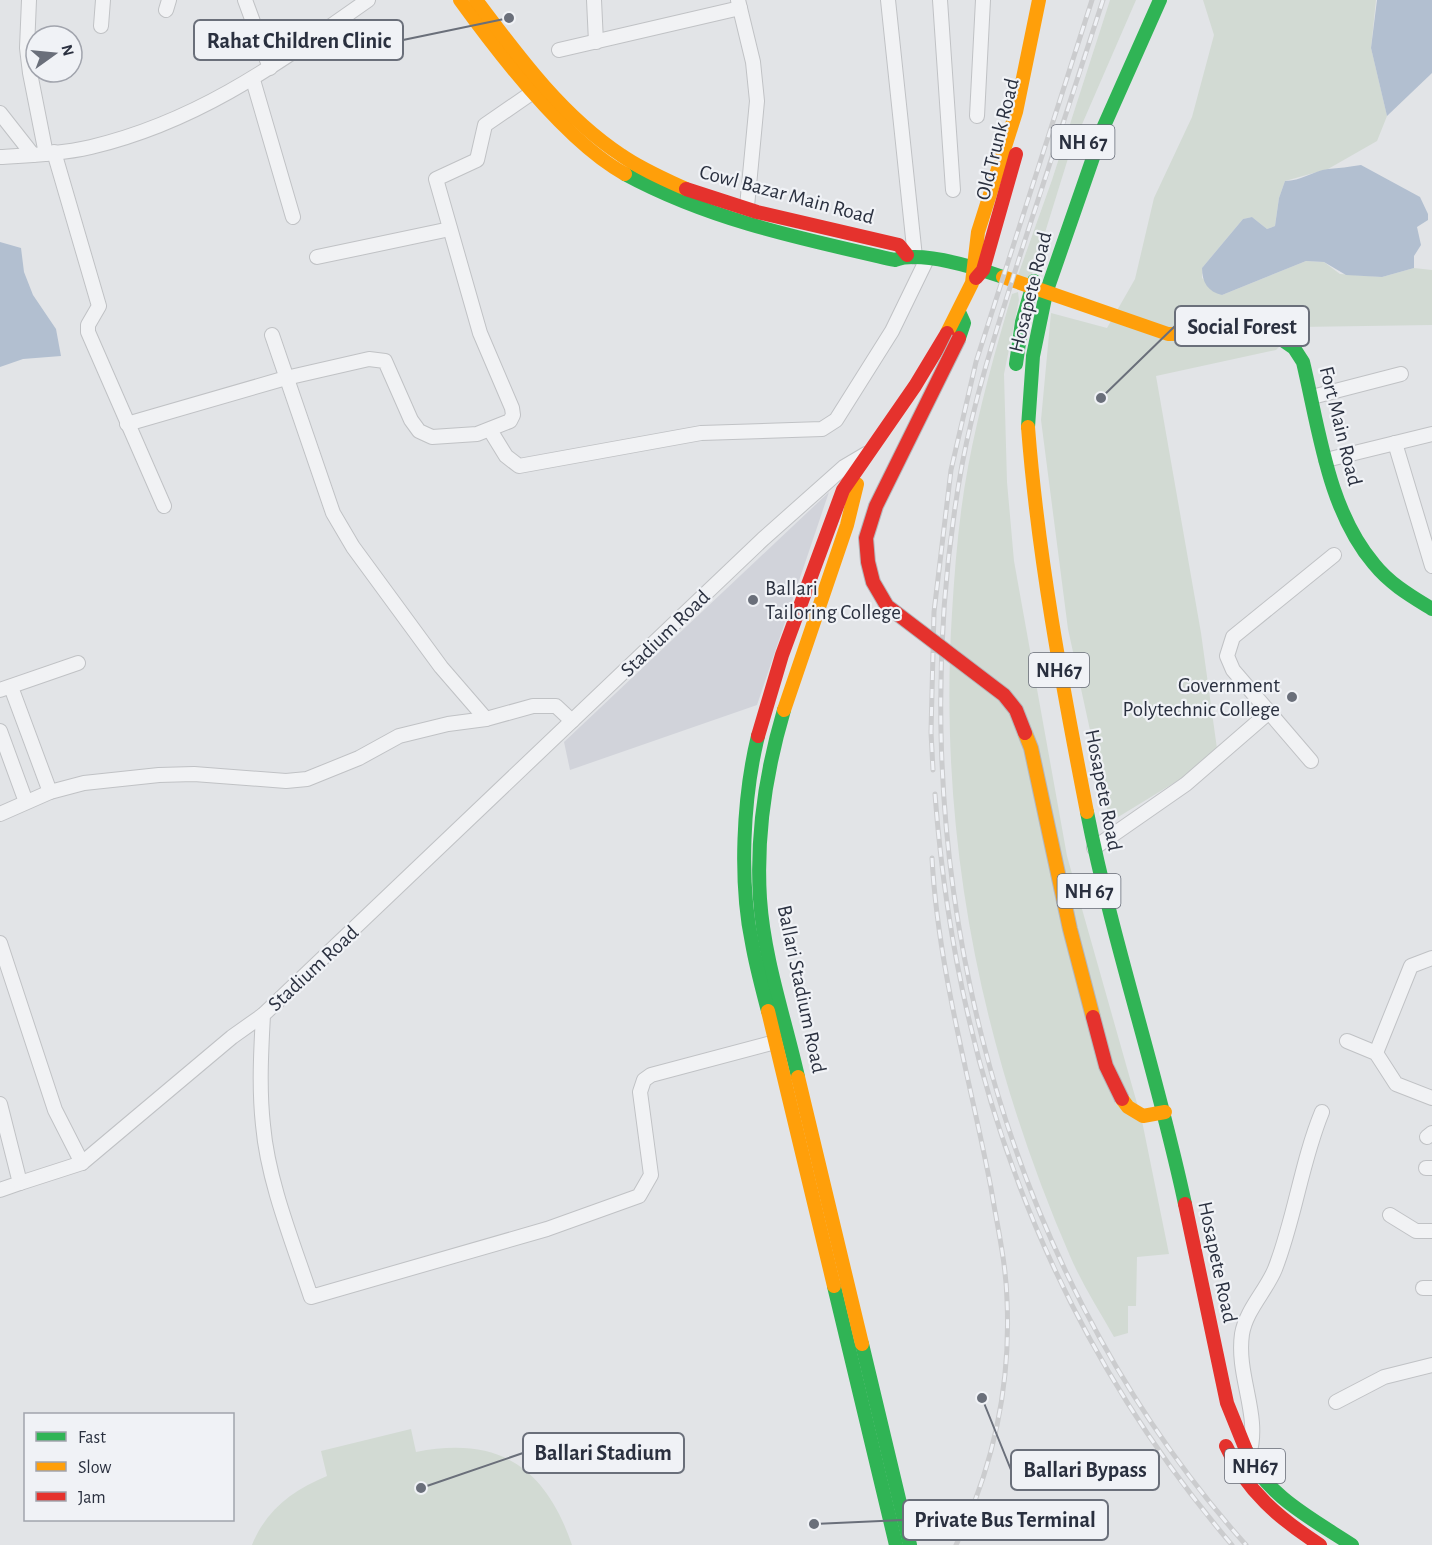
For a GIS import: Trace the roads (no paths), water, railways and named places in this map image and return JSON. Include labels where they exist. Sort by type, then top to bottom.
[{"type":"main road","points":[[460,0],[533,92],[571,120],[616,169],[638,181],[746,225],[895,260],[916,258]]},
{"type":"main road","name":"Cowl Bazar Main Road","points":[[476,0],[571,120],[621,155],[655,175],[690,190],[747,209],[899,245],[916,258]]},
{"type":"main road","name":"Old Trunk Road","points":[[976,265],[1039,0]]},
{"type":"main road","name":"Old Trunk Road","points":[[976,265],[1028,108],[1048,0]]},
{"type":"main road","name":"Hosapete Road","points":[[1160,0],[1104,126],[1046,293],[1033,356],[1028,428],[1034,508],[1053,639],[1094,848],[1165,1112],[1227,1403],[1248,1458],[1287,1502],[1352,1545]]},
{"type":"main road","name":"NH 67","points":[[1088,128],[1097,106]]},
{"type":"main road","name":"Fort Main Road","points":[[916,258],[976,265],[1032,288],[1171,335],[1250,334],[1287,340],[1297,348],[1312,397],[1326,460],[1342,510],[1376,569],[1391,584],[1431,612]]},
{"type":"main road","points":[[856,473],[920,379],[959,312],[972,283],[976,265]]},
{"type":"main road","name":"Hosapete Road","points":[[1015,382],[1022,322],[1039,267]]},
{"type":"main road","points":[[959,312],[964,323],[958,338],[876,506],[866,538],[873,582],[887,606],[1004,696],[1016,710],[1031,748],[1070,929],[1106,1066],[1122,1099],[1136,1113],[1150,1116],[1165,1112]]},
{"type":"main road","name":"Ballari Stadium Road","points":[[856,473],[847,483],[786,643],[770,692],[749,783],[744,852],[751,940],[774,1042],[894,1512],[910,1545]]},
{"type":"main road","name":"Ballari Stadium Road","points":[[856,473],[857,486],[849,515],[787,697],[764,792],[760,856],[765,934],[894,1512],[896,1545]]},
{"type":"main road","points":[[1044,660],[1050,694]]},
{"type":"main road","points":[[770,692],[787,697]]},
{"type":"main road","name":"Hosapete Road","points":[[1063,762],[1086,874]]},
{"type":"main road","points":[[1111,974],[1150,1116],[1166,1186]]},
{"type":"main road","name":"NH67","points":[[1222,1435],[1244,1482],[1259,1500],[1285,1522],[1320,1545]]},
{"type":"street","points":[[29,0],[27,48],[44,154],[99,306],[88,325],[88,332],[164,506]]},
{"type":"street","points":[[101,26],[103,0]]},
{"type":"street","points":[[245,0],[270,68]]},
{"type":"street","points":[[0,157],[44,154],[89,147],[173,120],[253,80],[368,0]]},
{"type":"street","points":[[594,0],[596,42]]},
{"type":"street","points":[[490,430],[506,456],[519,466],[701,433],[814,430],[830,425],[836,420],[892,331],[916,258],[888,0]]},
{"type":"street","points":[[940,0],[953,190]]},
{"type":"street","points":[[977,117],[983,0]]},
{"type":"street","points":[[559,50],[739,4],[753,62],[758,101],[746,225]]},
{"type":"street","points":[[253,80],[293,217]]},
{"type":"street","points":[[127,424],[286,378],[369,359],[385,362],[411,420],[419,431],[432,437],[490,430],[510,421],[513,415],[512,408],[480,333],[436,179],[477,160],[485,125],[533,92]]},
{"type":"street","points":[[0,113],[44,154]]},
{"type":"street","points":[[316,257],[450,229]]},
{"type":"street","points":[[272,336],[333,513],[353,547],[441,667],[486,719]]},
{"type":"street","points":[[1312,397],[1401,374]]},
{"type":"street","points":[[1326,460],[1432,434]]},
{"type":"street","points":[[1395,443],[1432,566]]},
{"type":"street","name":"Stadium Road","points":[[790,1038],[651,1075],[644,1080],[640,1092],[651,1175],[639,1196],[547,1229],[311,1297],[279,1201],[262,1126],[263,1015],[570,719],[771,531],[844,467],[868,453]]},
{"type":"street","points":[[1311,761],[1233,670],[1227,656],[1228,646],[1233,637],[1334,555]]},
{"type":"street","points":[[50,792],[4,687],[78,663]]},
{"type":"street","points":[[0,814],[50,792],[84,783],[159,775],[228,776],[286,781],[307,779],[359,758],[399,736],[486,719],[533,706],[556,706],[570,719]]},
{"type":"street","points":[[1094,848],[1186,784],[1269,712]]},
{"type":"street","points":[[0,731],[26,802]]},
{"type":"street","points":[[0,943],[55,1110],[82,1163]]},
{"type":"street","points":[[1376,1053],[1412,966],[1432,958]]},
{"type":"street","points":[[0,1190],[82,1163],[232,1037],[263,1015]]},
{"type":"street","points":[[1347,1041],[1376,1053],[1396,1084],[1432,1098]]},
{"type":"street","points":[[0,1104],[3,1129],[20,1182]]},
{"type":"street","points":[[1248,1458],[1254,1438],[1254,1425],[1244,1383],[1242,1332],[1247,1318],[1274,1271],[1305,1160],[1322,1112]]},
{"type":"street","points":[[1390,1215],[1416,1231],[1432,1231]]},
{"type":"street","points":[[1336,1402],[1384,1377],[1432,1365]]},
{"type":"water","points":[[1377,0],[1432,0],[1432,73],[1387,116],[1371,48]]},
{"type":"water","points":[[1361,165],[1420,197],[1428,214],[1428,220],[1417,227],[1421,245],[1414,256],[1414,268],[1382,277],[1346,275],[1324,262],[1306,261],[1222,295],[1207,286],[1202,268],[1243,219],[1252,217],[1267,229],[1275,226],[1279,198],[1285,181],[1323,170]]},
{"type":"water","points":[[0,242],[21,248],[24,272],[33,295],[56,329],[61,356],[23,359],[0,367]]},
{"type":"railway","points":[[933,770],[931,732],[934,612],[951,470],[976,362],[1092,0]]},
{"type":"railway","points":[[1103,0],[998,326],[974,409],[962,465],[944,608],[942,752],[954,896],[982,1038],[1025,1176],[1084,1308],[1157,1431],[1246,1545]]},
{"type":"railway","points":[[935,794],[946,898],[965,999],[990,1098],[1023,1194],[1063,1287],[1111,1376],[1168,1462],[1232,1545]]},
{"type":"railway","points":[[932,858],[941,941],[991,1188],[1003,1258],[1007,1300],[1006,1364],[997,1426],[980,1486],[956,1545]]},
{"type":"place","name":"Rahat Children Clinic","points":[[509,18]]},
{"type":"place","name":"Social Forest","points":[[1101,398]]},
{"type":"place","name":"Ballari Tailoring College","points":[[753,600]]},
{"type":"place","name":"Government Polytechnic College","points":[[1292,697]]},
{"type":"place","name":"Ballari Bypass","points":[[982,1398]]},
{"type":"place","name":"Ballari Stadium","points":[[421,1488]]},
{"type":"place","name":"Private Bus Terminal","points":[[814,1524]]}]
